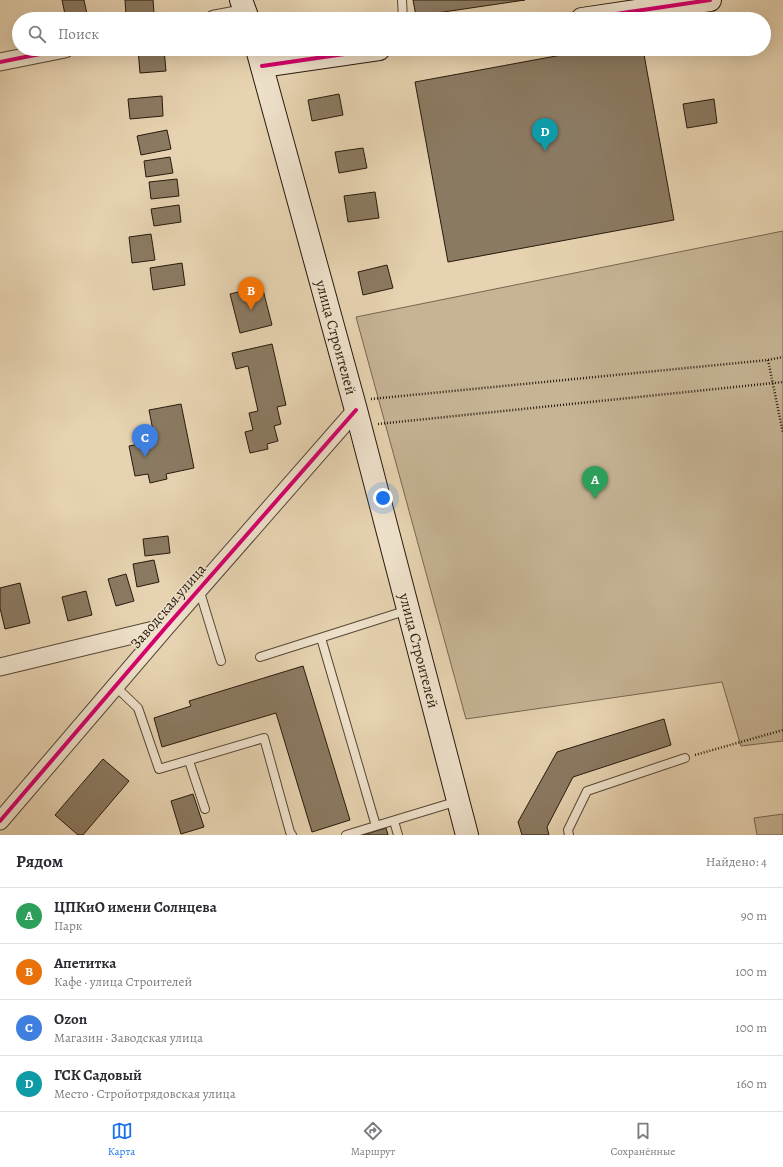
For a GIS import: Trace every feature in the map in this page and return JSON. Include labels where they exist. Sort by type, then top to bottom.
[{"type":"main road","points":[[629,12],[710,0]]},
{"type":"main road","points":[[260,58],[286,56]]},
{"type":"main road","name":"улица Строителей","points":[[260,58],[364,411],[408,610],[467,835]]},
{"type":"street","points":[[0,62],[30,56]]},
{"type":"street","name":"Заводская улица","points":[[0,821],[199,589],[364,411]]},
{"type":"street","points":[[0,667],[166,627]]},
{"type":"lane","points":[[402,0],[403,12]]},
{"type":"lane","points":[[199,589],[221,661]]},
{"type":"lane","points":[[260,657],[408,610]]},
{"type":"lane","points":[[321,638],[376,826]]},
{"type":"lane","points":[[115,686],[138,708],[160,769],[264,738],[292,835]]},
{"type":"lane","points":[[569,835],[568,830],[587,791],[686,758]]},
{"type":"lane","points":[[189,761],[205,809]]},
{"type":"lane","points":[[346,835],[458,802]]},
{"type":"lane","points":[[394,821],[398,835]]},
{"type":"path","points":[[364,411],[783,357]]},
{"type":"path","points":[[768,360],[783,433]]},
{"type":"path","points":[[364,411],[773,384],[783,382]]},
{"type":"path","points":[[686,758],[783,730]]},
{"type":"shaded area","points":[[783,231],[783,741],[741,746],[722,682],[466,719],[356,317]]},
{"type":"shaded area","points":[[783,814],[783,835],[757,835],[754,818]]},
{"type":"building","points":[[62,0],[84,0],[87,12],[65,12]]},
{"type":"building","points":[[125,0],[153,0],[154,12],[126,12]]},
{"type":"building","points":[[413,0],[525,0],[443,12],[415,12]]},
{"type":"building","points":[[139,56],[165,56],[166,71],[140,73]]},
{"type":"building","points":[[556,56],[644,56],[674,220],[448,262],[415,82]]},
{"type":"building","points":[[339,94],[343,115],[312,121],[308,100]]},
{"type":"building","points":[[162,96],[163,116],[130,119],[128,99]]},
{"type":"building","points":[[714,99],[717,123],[687,128],[683,104]]},
{"type":"building","points":[[167,130],[171,149],[141,155],[137,136]]},
{"type":"building","points":[[363,148],[367,168],[339,173],[335,152]]},
{"type":"building","points":[[170,157],[173,173],[146,177],[144,161]]},
{"type":"building","points":[[177,179],[179,196],[151,199],[149,182]]},
{"type":"building","points":[[375,192],[379,218],[348,222],[344,196]]},
{"type":"building","points":[[179,205],[181,222],[154,226],[151,209]]},
{"type":"building","points":[[151,234],[155,260],[132,263],[129,237]]},
{"type":"building","points":[[182,263],[185,285],[153,290],[150,268]]},
{"type":"building","points":[[387,265],[393,288],[363,295],[358,272]]},
{"type":"building","points":[[262,286],[272,325],[240,333],[230,294]]},
{"type":"building","points":[[272,344],[286,405],[277,407],[281,424],[274,426],[278,441],[267,444],[268,449],[250,453],[245,432],[253,430],[249,413],[258,411],[248,366],[236,369],[232,353]]},
{"type":"building","points":[[181,404],[194,468],[166,474],[167,479],[150,483],[148,474],[135,476],[129,446],[155,441],[149,410]]},
{"type":"building","points":[[168,536],[170,553],[145,556],[143,539]]},
{"type":"building","points":[[154,560],[159,582],[137,587],[133,564]]},
{"type":"building","points":[[126,574],[134,601],[116,606],[108,579]]},
{"type":"building","points":[[20,583],[30,623],[5,629],[0,608],[0,588]]},
{"type":"building","points":[[86,591],[92,615],[68,621],[62,597]]},
{"type":"building","points":[[303,666],[350,820],[312,832],[276,713],[162,747],[154,718],[191,706],[189,701]]},
{"type":"building","points":[[664,719],[671,745],[573,777],[547,827],[549,835],[522,835],[518,822],[557,752]]},
{"type":"building","points":[[103,759],[129,781],[83,835],[78,835],[55,815]]},
{"type":"building","points":[[193,794],[204,827],[181,834],[171,801]]},
{"type":"building","points":[[386,828],[388,835],[363,835]]},
{"type":"cycle path","points":[[629,12],[710,0]]},
{"type":"cycle path","points":[[0,62],[30,56]]},
{"type":"cycle path","points":[[262,66],[331,56]]},
{"type":"cycle path","points":[[0,821],[166,627],[356,410]]},
{"type":"place","name":"ГСК Садовый","points":[[545,151]]},
{"type":"place","name":"Апетитка","points":[[251,310]]},
{"type":"place","name":"Ozon","points":[[145,457]]},
{"type":"place","name":"ЦПКиО имени Солнцева","points":[[595,499]]}]
